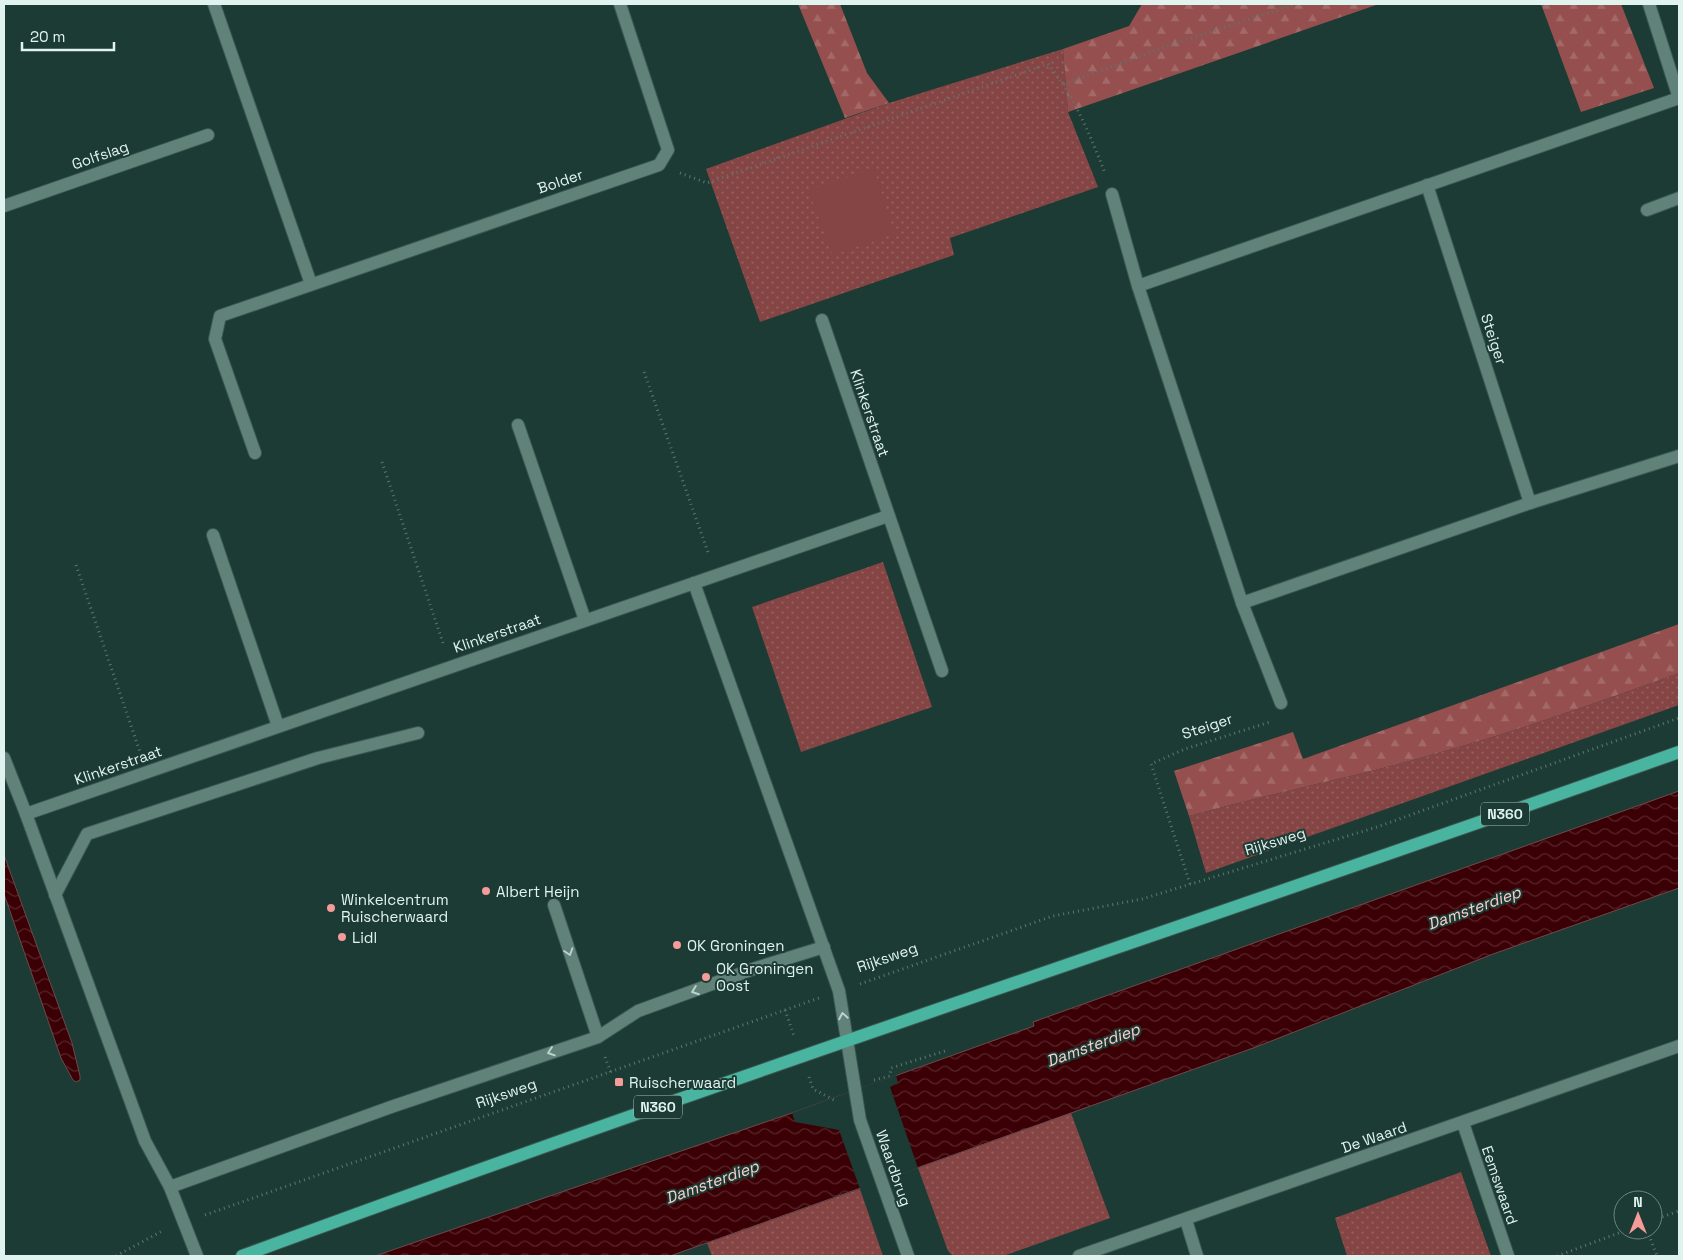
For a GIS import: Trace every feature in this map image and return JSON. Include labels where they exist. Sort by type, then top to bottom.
[{"type":"main road","name":"N360","points":[[242,1256],[847,1041],[1332,876],[1679,752]]},
{"type":"street","points":[[214,4],[310,284]]},
{"type":"street","points":[[620,4],[668,150],[659,165]]},
{"type":"street","points":[[1138,286],[1679,98],[1649,4]]},
{"type":"street","name":"Golfslag","points":[[4,206],[208,135]]},
{"type":"street","name":"Bolder","points":[[255,453],[215,339],[220,316],[659,165]]},
{"type":"street","name":"Steiger","points":[[1427,185],[1530,503]]},
{"type":"street","points":[[1112,194],[1138,286],[1242,603],[1281,703]]},
{"type":"street","points":[[1647,210],[1679,198]]},
{"type":"street","name":"Klinkerstraat","points":[[822,320],[942,671]]},
{"type":"street","points":[[518,425],[585,620]]},
{"type":"street","points":[[1242,603],[1530,503],[1679,456]]},
{"type":"street","name":"Klinkerstraat","points":[[26,814],[888,516]]},
{"type":"street","points":[[213,535],[278,726]]},
{"type":"street","points":[[694,583],[824,947]]},
{"type":"street","points":[[55,895],[87,834],[318,758],[418,733]]},
{"type":"street","points":[[4,758],[145,1141],[170,1187],[197,1256]]},
{"type":"street","points":[[554,905],[598,1037]]},
{"type":"street","name":"Waardbrug","points":[[824,947],[839,992],[860,1120],[908,1256]]},
{"type":"street","name":"Rijksweg","points":[[170,1187],[598,1037],[638,1012],[756,968],[824,947]]},
{"type":"street","name":"De Waard","points":[[1079,1256],[1679,1046]]},
{"type":"street","name":"Eemswaard","points":[[1462,1123],[1508,1256]]},
{"type":"street","points":[[1186,1220],[1197,1256]]},
{"type":"path","points":[[1064,84],[1176,43],[1296,4]]},
{"type":"path","points":[[659,165],[707,182],[1048,64],[1064,84],[1092,139],[1112,194]]},
{"type":"path","points":[[644,372],[716,575]]},
{"type":"path","points":[[382,462],[451,666]]},
{"type":"path","points":[[76,566],[147,772]]},
{"type":"path","name":"Steiger","points":[[1190,884],[1151,764],[1185,750],[1274,721],[1281,703]]},
{"type":"path","name":"Rijksweg","points":[[116,1256],[159,1231],[1053,916],[1142,899],[1377,827],[1679,718]]},
{"type":"path","points":[[855,1088],[890,1076],[891,1068],[948,1050]]},
{"type":"path","points":[[632,1065],[634,1070]]},
{"type":"path","points":[[1663,1217],[1679,1211]]},
{"type":"path","points":[[1557,1256],[1613,1235]]},
{"type":"path","points":[[1651,1240],[1657,1256]]},
{"type":"shaded area","points":[[1063,49],[1068,112],[1098,187],[950,238],[954,255],[760,322],[706,169],[889,103]]},
{"type":"shaded area","points":[[874,168],[894,234],[833,255],[808,190]]},
{"type":"shaded area","points":[[883,562],[932,707],[801,752],[752,607]]},
{"type":"shaded area","points":[[1679,673],[1679,705],[1206,873],[1189,816],[1379,769],[1476,742]]},
{"type":"shaded area","points":[[1071,1113],[1110,1218],[1003,1256],[953,1256],[948,1251],[918,1168]]},
{"type":"shaded area","points":[[1461,1172],[1491,1256],[1347,1256],[1335,1218]]},
{"type":"shaded area","points":[[860,1189],[883,1256],[712,1256],[707,1243]]},
{"type":"green space","points":[[798,4],[840,4],[867,73],[889,103],[845,118]]},
{"type":"green space","points":[[1142,4],[1379,4],[1068,112],[1063,49],[1129,26]]},
{"type":"green space","points":[[1541,4],[1621,4],[1654,88],[1581,112]]},
{"type":"green space","points":[[1679,624],[1679,673],[1476,742],[1379,769],[1189,816],[1174,771],[1293,732],[1303,759]]},
{"type":"water","name":"Damsterdiep","points":[[1679,791],[1679,888],[1493,954],[1256,1047],[670,1256],[375,1256],[792,1113],[1034,1026],[1033,1022]]},
{"type":"water","points":[[4,855],[72,1043],[80,1076],[80,1080],[76,1082],[61,1058],[4,894]]},
{"type":"pier","points":[[896,1075],[898,1083],[890,1087],[918,1168],[860,1189],[839,1130],[795,1122],[792,1113]]},
{"type":"place","name":"Albert Heijn","points":[[486,891]]},
{"type":"place","name":"Winkelcentrum Ruischerwaard","points":[[331,908]]},
{"type":"place","name":"Lidl","points":[[342,937]]},
{"type":"place","name":"OK Groningen","points":[[677,945]]},
{"type":"place","name":"OK Groningen Oost","points":[[706,977]]},
{"type":"place","name":"Ruischerwaard","points":[[619,1082]]}]
